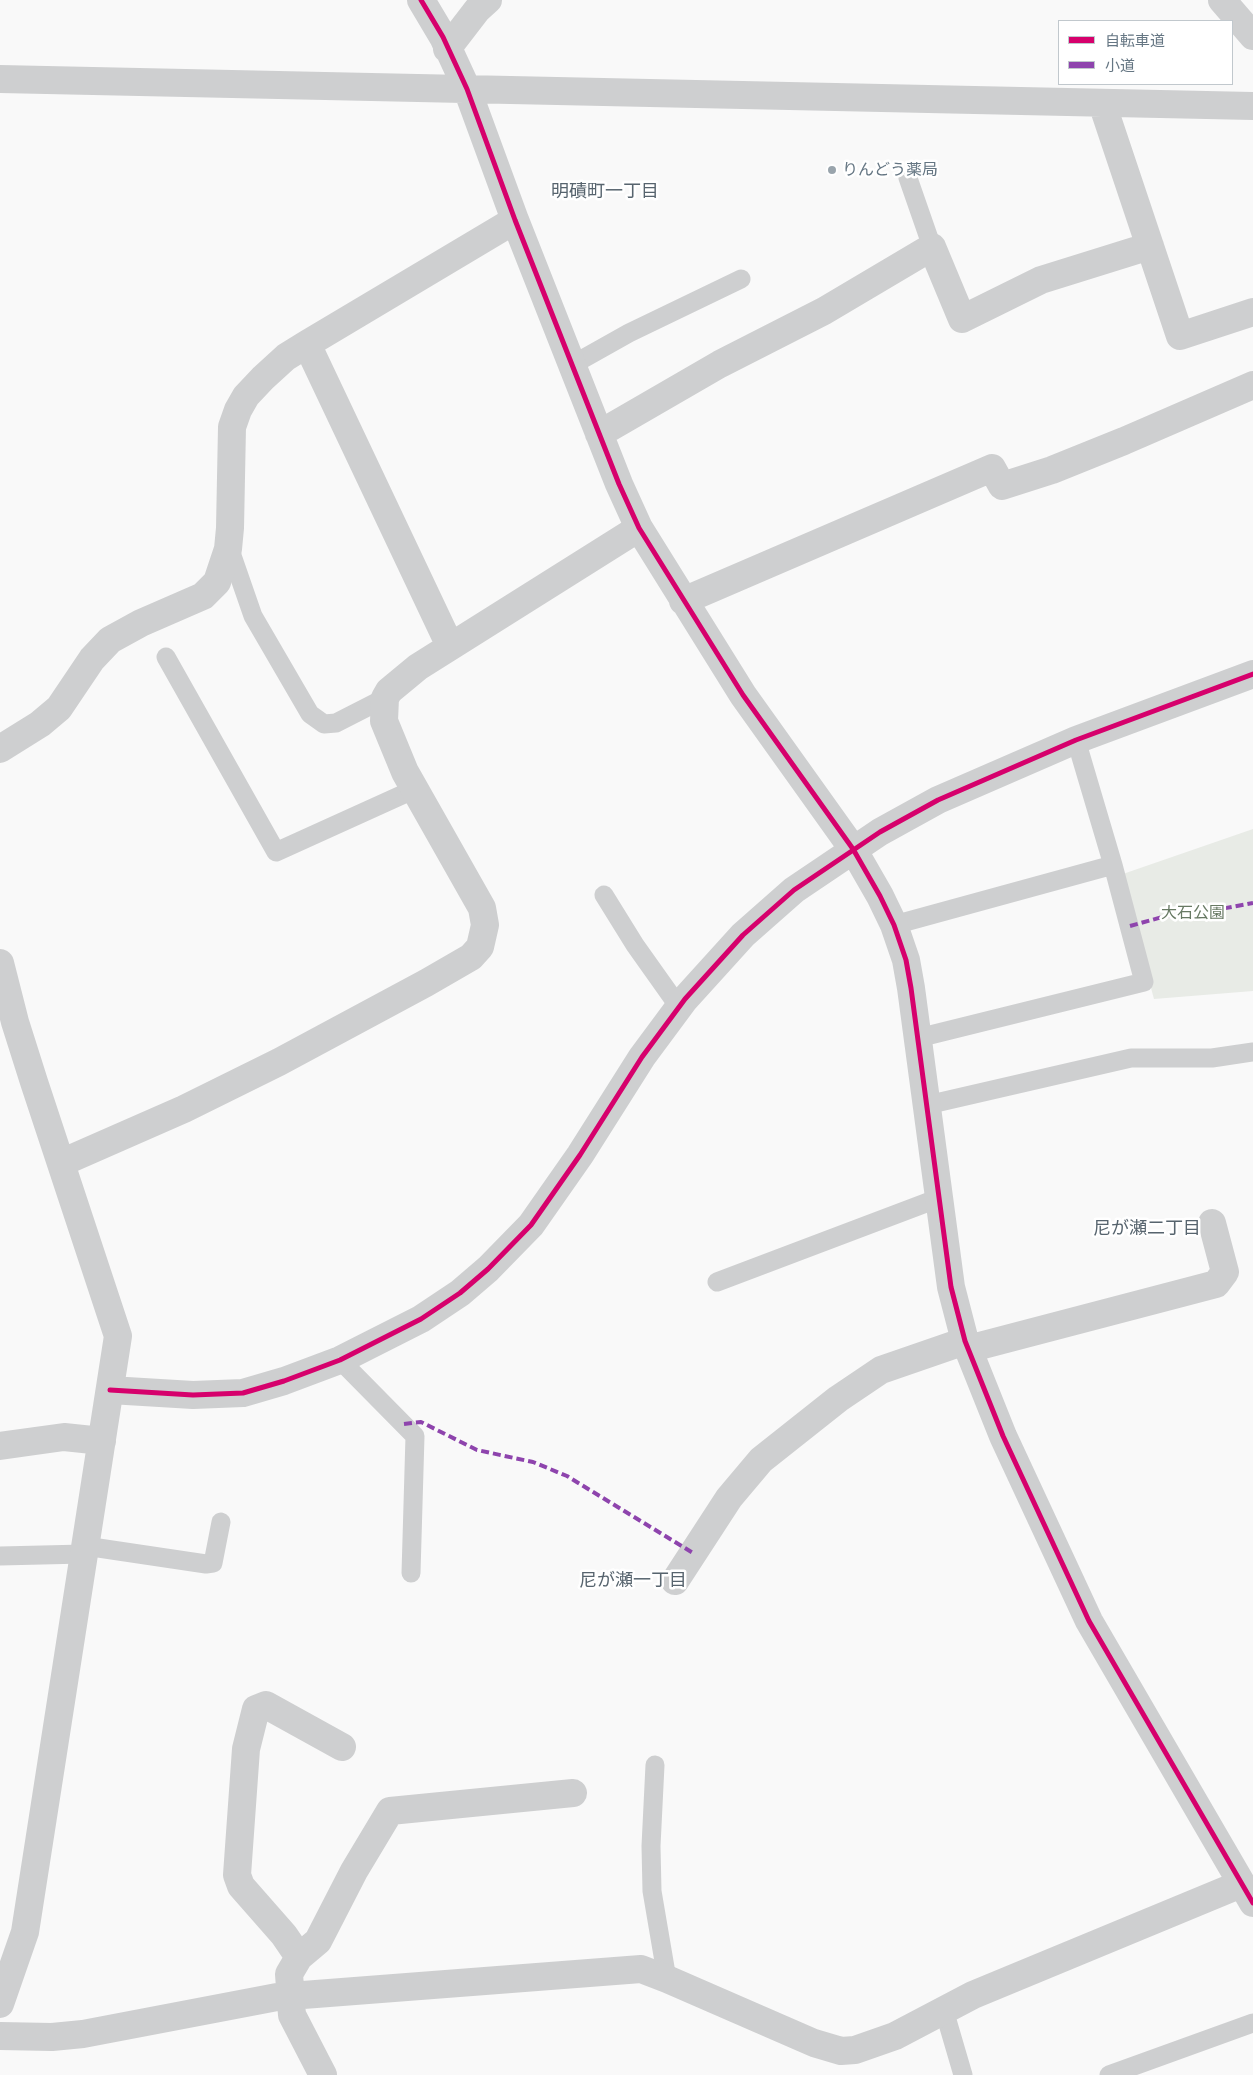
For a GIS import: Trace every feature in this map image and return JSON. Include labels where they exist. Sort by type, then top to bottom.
[{"type":"street","points":[[0,2036],[52,2037],[83,2034],[142,2021],[289,1996],[620,1969],[641,1969],[814,2043],[841,2051],[855,2050],[895,2036],[973,1995],[1247,1894],[1088,1621],[1003,1436],[966,1345],[951,1286],[906,960],[894,925],[853,849],[743,696],[683,602],[639,528],[599,434],[466,89],[443,37],[421,0]]},
{"type":"street","points":[[447,49],[477,10],[488,0]]},
{"type":"street","points":[[1222,0],[1253,36]]},
{"type":"street","points":[[0,79],[1253,106]]},
{"type":"street","points":[[1102,102],[1180,336],[1253,312]]},
{"type":"street","points":[[0,750],[40,724],[59,708],[92,659],[110,640],[141,623],[203,596],[212,589],[220,574],[228,544],[230,528],[230,446],[238,410],[246,396],[263,378],[286,357],[515,220]]},
{"type":"street","points":[[599,434],[720,364],[824,311],[932,247],[962,319],[1041,280],[1150,246]]},
{"type":"street","points":[[307,344],[450,646]]},
{"type":"street","points":[[683,602],[992,468],[1002,486],[1079,459],[1253,385]]},
{"type":"street","points":[[61,1163],[184,1109],[279,1062],[426,983],[475,952],[483,940],[485,925],[482,908],[415,789],[388,733],[383,710],[385,698],[389,691],[418,667],[639,528]]},
{"type":"street","points":[[110,1390],[226,1396],[284,1381],[340,1360],[421,1319],[460,1293],[504,1254],[530,1225],[564,1178],[623,1086],[679,1007],[723,956],[763,916],[794,890],[853,849],[938,800],[1076,740],[1253,674]]},
{"type":"street","points":[[0,963],[4,999],[118,1336],[25,1932],[0,2004]]},
{"type":"street","points":[[675,1580],[729,1498],[761,1460],[838,1398],[881,1370],[966,1345],[1216,1284],[1226,1272],[1212,1223]]},
{"type":"street","points":[[0,1446],[64,1437],[102,1440]]},
{"type":"street","points":[[299,1957],[284,1935],[242,1886],[237,1875],[246,1749],[256,1709],[266,1705],[342,1747]]},
{"type":"street","points":[[323,2075],[292,2015],[289,1996],[289,1974],[299,1957],[318,1941],[354,1871],[390,1811],[573,1793]]},
{"type":"lane","points":[[908,178],[932,247]]},
{"type":"lane","points":[[572,365],[629,333],[741,279]]},
{"type":"lane","points":[[228,544],[253,616],[310,714],[324,724],[336,723],[385,698]]},
{"type":"lane","points":[[166,657],[276,852],[415,789]]},
{"type":"lane","points":[[918,1038],[1144,982],[1113,865],[1076,740]]},
{"type":"lane","points":[[894,925],[1113,865]]},
{"type":"lane","points":[[604,895],[635,945],[679,1007]]},
{"type":"lane","points":[[927,1105],[1131,1058],[1212,1058],[1253,1052]]},
{"type":"lane","points":[[717,1282],[939,1198]]},
{"type":"lane","points":[[340,1360],[415,1436],[411,1573]]},
{"type":"lane","points":[[0,1556],[84,1550],[206,1564],[213,1563],[221,1522]]},
{"type":"lane","points":[[655,1765],[651,1846],[652,1891],[668,1979]]},
{"type":"lane","points":[[944,2010],[963,2075]]},
{"type":"lane","points":[[1109,2075],[1253,2024]]},
{"type":"green space","name":"大石公園","points":[[1253,829],[1253,991],[1154,999],[1120,875]]},
{"type":"marked path","points":[[1130,926],[1184,911],[1215,910],[1253,903]]},
{"type":"marked path","points":[[404,1424],[421,1422],[477,1450],[533,1462],[567,1476],[693,1553]]},
{"type":"cycle path","points":[[421,0],[443,37],[467,89],[515,220],[619,484],[639,528],[743,695],[853,849],[894,925],[906,960],[911,988],[951,1287],[965,1341],[1003,1436],[1089,1621],[1253,1903]]},
{"type":"cycle path","points":[[110,1390],[193,1395],[243,1393],[284,1381],[340,1360],[421,1319],[460,1293],[488,1269],[531,1225],[580,1155],[642,1057],[685,999],[743,935],[794,890],[880,832],[938,800],[1076,740],[1253,674]]},
{"type":"place","name":"りんどう薬局","points":[[832,170]]},
{"type":"district","name":"明磧町一丁目","points":[[605,191]]},
{"type":"district","name":"尼が瀬二丁目","points":[[1147,1228]]},
{"type":"district","name":"尼が瀬一丁目","points":[[633,1580]]}]
